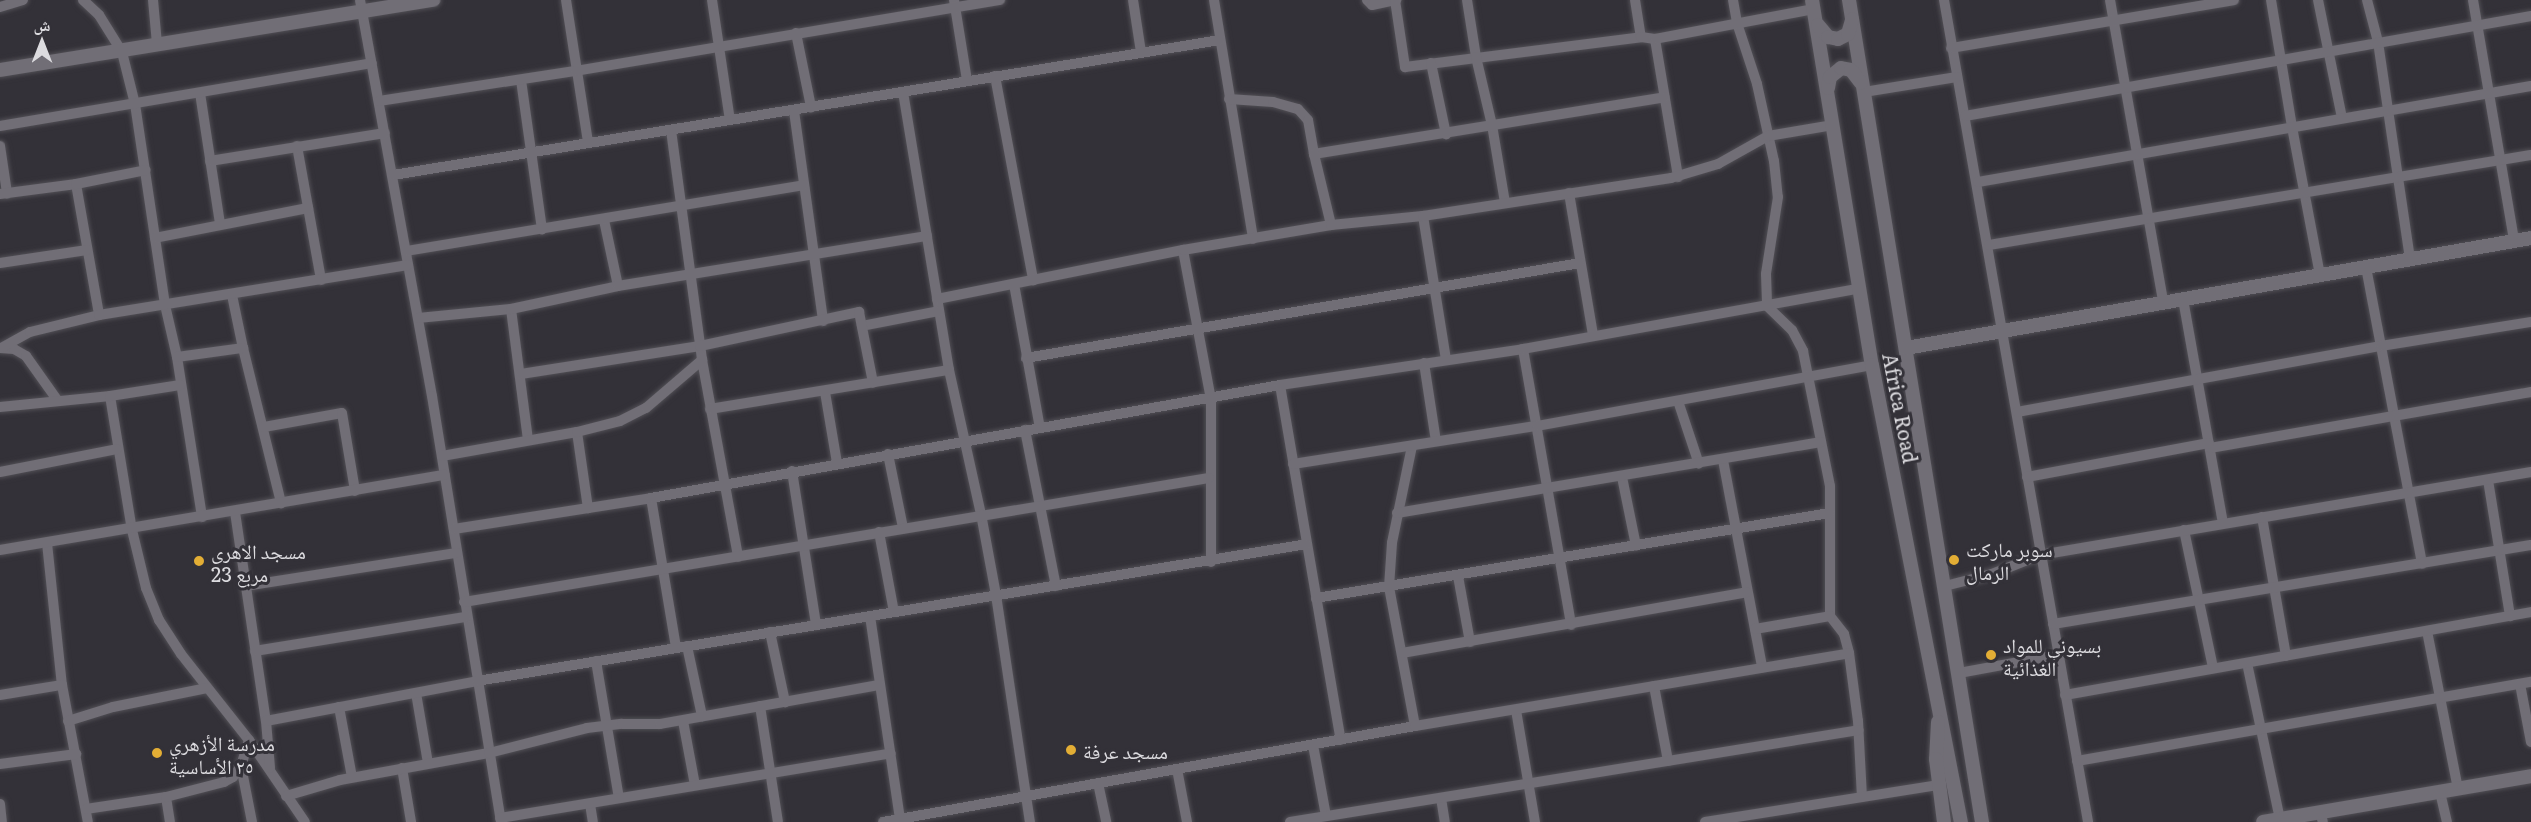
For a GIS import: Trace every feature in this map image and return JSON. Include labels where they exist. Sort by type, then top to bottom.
[{"type":"street","points":[[0,7],[23,0]]},
{"type":"street","points":[[84,0],[99,15],[122,52],[135,104],[165,305],[177,357],[202,517]]},
{"type":"street","points":[[153,0],[157,44]]},
{"type":"street","points":[[1,69],[122,52],[360,5],[433,0]]},
{"type":"street","points":[[566,0],[575,71],[588,142]]},
{"type":"street","points":[[712,0],[721,45],[730,120]]},
{"type":"street","points":[[379,101],[575,71],[955,4],[1000,0]]},
{"type":"street","points":[[1133,0],[1141,52]]},
{"type":"street","points":[[1214,0],[1253,239]]},
{"type":"street","points":[[1366,0],[1372,4],[1396,0],[1405,67],[1641,37],[1655,39],[1814,10],[1823,34],[1838,39],[1851,30],[1852,19]]},
{"type":"street","points":[[1467,0],[1505,203]]},
{"type":"street","points":[[1635,0],[1641,37]]},
{"type":"street","points":[[1733,0],[1737,23],[1748,51],[1768,136],[1778,197],[1766,274],[1767,306],[1792,330],[1803,351],[1830,486],[1830,616],[1844,634],[1850,653],[1859,730],[1862,798]]},
{"type":"street","name":"Africa Road","points":[[1849,0],[1982,822]]},
{"type":"street","points":[[1944,0],[2004,330],[2057,655],[2088,822]]},
{"type":"street","points":[[2110,0],[2163,302]]},
{"type":"street","points":[[1951,48],[2234,0]]},
{"type":"street","points":[[2271,0],[2303,193],[2320,275]]},
{"type":"street","points":[[2318,0],[2326,51],[2342,118]]},
{"type":"street","points":[[2367,0],[2378,42],[2396,177],[2410,259]]},
{"type":"street","points":[[2473,0],[2514,241]]},
{"type":"street","points":[[955,4],[968,80]]},
{"type":"street","points":[[360,5],[393,175],[442,456],[500,820],[891,753]]},
{"type":"street","name":"Africa Road","points":[[1814,10],[1872,365],[1961,822]]},
{"type":"street","points":[[1965,116],[2531,16]]},
{"type":"street","points":[[796,33],[811,107]]},
{"type":"street","points":[[1655,39],[1678,177]]},
{"type":"street","points":[[393,175],[1220,40]]},
{"type":"street","points":[[0,126],[372,63]]},
{"type":"street","points":[[1431,63],[1446,134]]},
{"type":"street","points":[[1828,92],[1830,77],[1841,68],[1855,73],[1864,89],[1957,77]]},
{"type":"street","points":[[995,76],[1033,280]]},
{"type":"street","points":[[521,80],[542,230]]},
{"type":"street","points":[[1978,182],[2531,86]]},
{"type":"street","points":[[903,92],[949,370],[981,514],[996,595],[1030,822]]},
{"type":"street","points":[[200,93],[220,224]]},
{"type":"street","points":[[1314,154],[1665,97]]},
{"type":"street","points":[[1229,99],[1273,102],[1298,109],[1308,120],[1330,225]]},
{"type":"street","points":[[794,111],[823,321]]},
{"type":"street","points":[[937,299],[1183,250],[1330,225],[1423,216],[1678,177],[1718,165],[1768,136],[1833,125]]},
{"type":"street","points":[[671,130],[702,360],[738,557]]},
{"type":"street","points":[[210,161],[385,133]]},
{"type":"street","points":[[0,146],[3,194],[76,184],[146,170]]},
{"type":"street","points":[[297,146],[321,280]]},
{"type":"street","points":[[1989,245],[2531,155]]},
{"type":"street","points":[[76,184],[99,315]]},
{"type":"street","points":[[406,251],[681,208],[804,185]]},
{"type":"street","points":[[1569,193],[1593,335]]},
{"type":"street","points":[[155,238],[308,208]]},
{"type":"street","points":[[1423,216],[1446,359]]},
{"type":"street","points":[[604,220],[618,286]]},
{"type":"street","points":[[418,318],[511,309],[618,286],[927,236]]},
{"type":"street","points":[[1906,348],[2531,238]]},
{"type":"street","points":[[0,263],[87,250]]},
{"type":"street","points":[[1183,250],[1199,327],[1210,399],[1211,562]]},
{"type":"street","points":[[1026,358],[1580,263]]},
{"type":"street","points":[[1,348],[30,332],[99,315],[408,265]]},
{"type":"street","points":[[2366,267],[2422,564]]},
{"type":"street","points":[[1014,284],[1040,428]]},
{"type":"street","points":[[454,529],[651,498],[1280,385],[1523,349],[1861,288]]},
{"type":"street","points":[[232,295],[281,503]]},
{"type":"street","points":[[2183,299],[2223,523]]},
{"type":"street","points":[[511,309],[528,440]]},
{"type":"street","points":[[862,326],[939,311]]},
{"type":"street","points":[[521,374],[700,346],[859,312],[873,383]]},
{"type":"street","points":[[2017,412],[2381,346],[2531,322]]},
{"type":"street","points":[[1,348],[14,349],[26,356],[58,401]]},
{"type":"street","points":[[177,357],[243,348]]},
{"type":"street","points":[[1523,349],[1571,625]]},
{"type":"street","points":[[442,456],[577,432],[633,416],[702,360]]},
{"type":"street","points":[[1424,363],[1436,441]]},
{"type":"street","points":[[1293,464],[1537,426],[1808,379],[1872,365]]},
{"type":"street","points":[[710,409],[949,370]]},
{"type":"street","points":[[0,407],[110,396],[180,385]]},
{"type":"street","points":[[1280,385],[1341,740]]},
{"type":"street","points":[[825,392],[837,463]]},
{"type":"street","points":[[2027,477],[2531,392]]},
{"type":"street","points":[[110,396],[132,530],[146,588],[159,620],[181,654],[270,769],[305,822]]},
{"type":"street","points":[[1678,401],[1699,464]]},
{"type":"street","points":[[264,427],[342,413],[355,490]]},
{"type":"street","points":[[1025,430],[1056,586]]},
{"type":"street","points":[[577,432],[588,508]]},
{"type":"street","points":[[1397,513],[1821,442]]},
{"type":"street","points":[[1412,446],[1390,551],[1389,587],[1415,726]]},
{"type":"street","points":[[0,472],[117,449]]},
{"type":"street","points":[[888,454],[903,528]]},
{"type":"street","points":[[1723,460],[1734,529],[1762,667]]},
{"type":"street","points":[[792,471],[816,625]]},
{"type":"street","points":[[1945,586],[2002,571],[2040,555],[2531,472]]},
{"type":"street","points":[[0,550],[132,530],[445,475]]},
{"type":"street","points":[[1622,477],[1636,546]]},
{"type":"street","points":[[464,602],[662,571],[981,514],[1209,478]]},
{"type":"street","points":[[2488,480],[2510,616]]},
{"type":"street","points":[[651,498],[662,571],[702,716]]},
{"type":"street","points":[[235,512],[266,721],[270,769]]},
{"type":"street","points":[[1316,598],[1830,513]]},
{"type":"street","points":[[2262,517],[2272,589],[2286,656]]},
{"type":"street","points":[[2184,530],[2213,668]]},
{"type":"street","points":[[879,532],[894,612]]},
{"type":"street","points":[[47,543],[62,685],[88,822]]},
{"type":"street","points":[[266,721],[477,681],[996,595],[1211,562],[1306,544]]},
{"type":"street","points":[[2053,624],[2531,545]]},
{"type":"street","points":[[245,586],[456,553]]},
{"type":"street","points":[[1458,576],[1470,642]]},
{"type":"street","points":[[1402,653],[1571,625],[1747,592]]},
{"type":"street","points":[[2065,695],[2531,612]]},
{"type":"street","points":[[870,616],[900,819]]},
{"type":"street","points":[[1755,629],[1830,616]]},
{"type":"street","points":[[255,651],[466,617]]},
{"type":"street","points":[[2427,631],[2458,789]]},
{"type":"street","points":[[770,632],[784,702]]},
{"type":"street","points":[[883,822],[1415,726],[1850,653]]},
{"type":"street","points":[[1959,673],[2057,655]]},
{"type":"street","points":[[596,661],[619,798]]},
{"type":"street","points":[[2247,663],[2280,819]]},
{"type":"street","points":[[2077,761],[2261,731],[2526,683],[2531,742]]},
{"type":"street","points":[[0,695],[62,685]]},
{"type":"street","points":[[286,795],[352,777],[489,753],[606,725],[660,724],[683,721],[879,685]]},
{"type":"street","points":[[1654,686],[1668,761]]},
{"type":"street","points":[[68,721],[113,707],[207,688]]},
{"type":"street","points":[[416,693],[428,763]]},
{"type":"street","points":[[760,706],[778,822]]},
{"type":"street","points":[[339,707],[352,777]]},
{"type":"street","points":[[1516,710],[1535,822]]},
{"type":"street","points":[[1940,711],[1935,745],[1944,822]]},
{"type":"street","points":[[683,721],[695,785]]},
{"type":"street","points":[[1290,822],[1859,730]]},
{"type":"street","points":[[86,809],[166,797],[224,782],[233,777],[241,766],[249,740]]},
{"type":"street","points":[[1313,745],[1326,816]]},
{"type":"street","points":[[0,764],[76,754]]},
{"type":"street","points":[[241,766],[252,822]]},
{"type":"street","points":[[402,768],[411,822]]},
{"type":"street","points":[[1177,770],[1187,822]]},
{"type":"street","points":[[2263,822],[2280,819],[2321,818],[2440,792],[2531,776]]},
{"type":"street","points":[[1098,783],[1106,822]]},
{"type":"street","points":[[1705,822],[1939,785]]},
{"type":"street","points":[[2440,792],[2447,822]]},
{"type":"street","points":[[166,797],[170,822]]},
{"type":"street","points":[[1441,798],[1445,822]]},
{"type":"street","points":[[0,804],[2,822]]},
{"type":"street","points":[[590,804],[593,822]]},
{"type":"street","points":[[944,810],[947,822]]},
{"type":"place","name":"سوبر ماركت الرمال","points":[[1954,560]]},
{"type":"place","name":"مسجد الاهري مربع 23","points":[[199,561]]},
{"type":"place","name":"بسيوني للمواد الغذائية","points":[[1991,655]]},
{"type":"place","name":"مسجد عرفة","points":[[1071,750]]},
{"type":"place","name":"مدرسة الأزهري ٢٥ الأساسية","points":[[157,753]]}]
